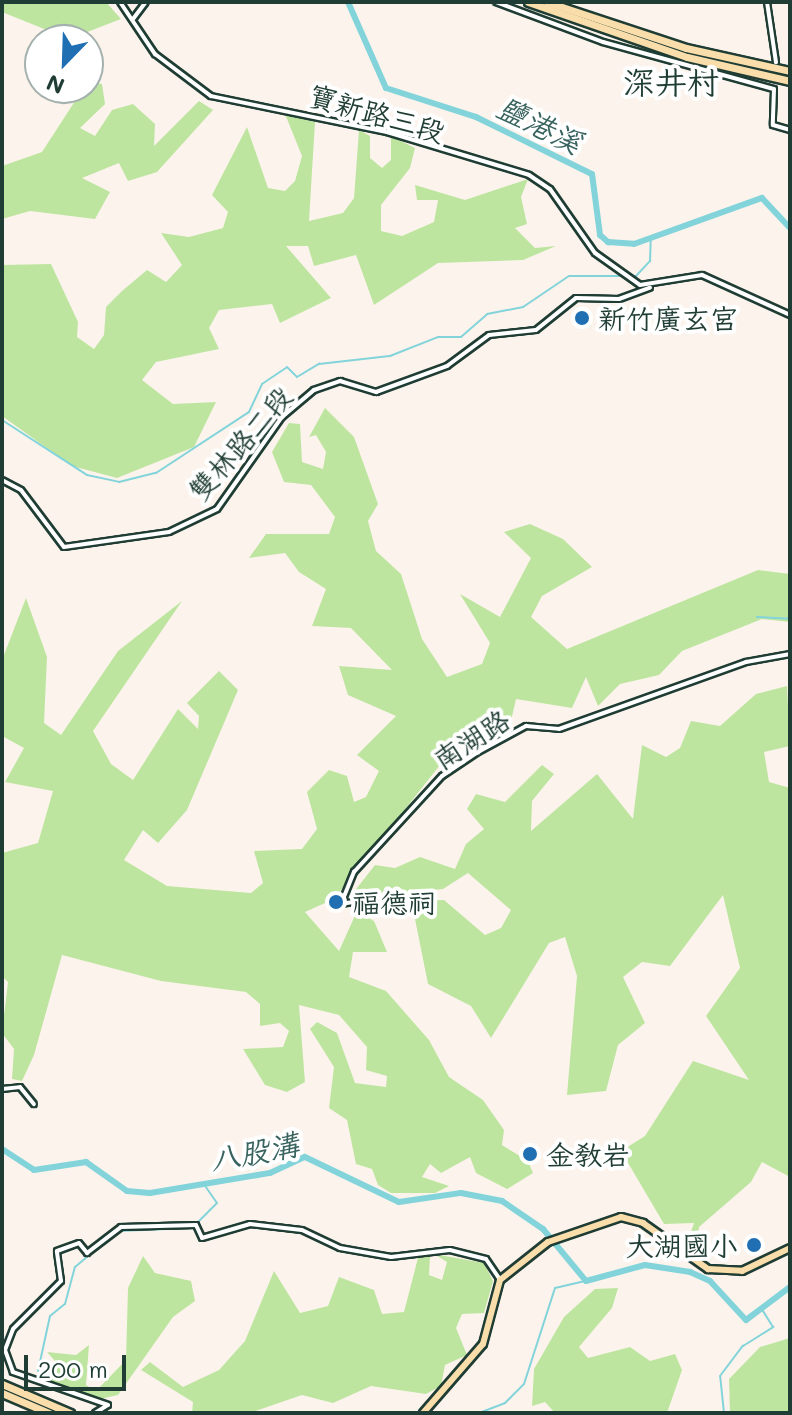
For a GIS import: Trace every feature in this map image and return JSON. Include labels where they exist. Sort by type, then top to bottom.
[{"type":"highway","points":[[528,2],[687,57],[790,81]]},
{"type":"highway","points":[[547,2],[686,48],[790,71]]},
{"type":"highway","points":[[2,1384],[70,1413]]},
{"type":"highway","points":[[2,1393],[49,1413]]},
{"type":"main road","points":[[423,1413],[483,1344],[500,1280],[558,1237],[621,1217],[655,1231],[692,1263],[734,1272],[790,1248]]},
{"type":"street","name":"寶新路三段","points":[[120,2],[155,54],[211,96],[387,132],[539,180],[588,245],[620,272],[652,287]]},
{"type":"street","points":[[133,19],[146,2]]},
{"type":"street","points":[[496,2],[603,42],[774,89],[773,125],[790,130]]},
{"type":"street","points":[[767,2],[776,62]]},
{"type":"street","points":[[652,287],[702,275],[790,315]]},
{"type":"street","name":"雙林路二段","points":[[2,480],[21,490],[64,547],[169,532],[217,509],[282,417],[314,390],[340,381],[376,392],[447,366],[489,335],[536,330],[576,298],[619,299],[652,287]]},
{"type":"street","name":"南湖路","points":[[364,900],[341,904],[354,872],[442,776],[471,756],[526,726],[559,729],[746,662],[790,654]]},
{"type":"street","points":[[2,1089],[20,1087],[34,1104]]},
{"type":"street","points":[[95,1413],[108,1405],[13,1372],[5,1350],[17,1323],[61,1281],[57,1251],[79,1243],[89,1252],[121,1227],[196,1225],[202,1238],[250,1224],[302,1230],[337,1247],[391,1257],[450,1250],[486,1259],[500,1280]]},
{"type":"green space","points":[[2,2],[106,2],[121,19],[104,26],[32,24],[2,12]]},
{"type":"green space","points":[[104,97],[105,104],[80,128],[95,136],[112,110],[133,104],[155,124],[154,146],[199,101],[213,110],[157,172],[128,181],[119,163],[82,178],[110,192],[95,219],[30,211],[2,219],[2,166],[42,152],[73,104],[104,104]]},
{"type":"green space","points":[[285,114],[315,122],[309,221],[343,213],[354,198],[359,130],[370,136],[370,158],[382,168],[391,160],[391,136],[415,148],[410,168],[381,205],[381,231],[402,236],[434,222],[438,200],[417,200],[415,185],[465,200],[528,179],[521,197],[527,224],[515,228],[535,248],[556,246],[523,260],[438,263],[374,305],[356,255],[314,266],[308,246],[286,246],[331,298],[280,323],[272,304],[219,310],[209,328],[219,349],[156,362],[142,380],[173,404],[216,402],[194,447],[117,478],[72,466],[2,416],[2,265],[51,264],[78,322],[77,337],[94,349],[104,335],[106,307],[122,291],[147,270],[166,282],[182,265],[161,233],[189,237],[223,228],[228,212],[212,195],[247,127],[268,188],[285,191],[295,181],[302,156]]},
{"type":"green space","points":[[325,408],[354,437],[378,504],[368,521],[376,551],[401,574],[422,639],[447,677],[482,664],[490,643],[460,594],[500,617],[531,558],[504,532],[530,524],[563,539],[592,567],[542,596],[531,617],[567,649],[758,570],[790,574],[790,622],[762,619],[682,651],[659,675],[620,684],[598,706],[586,677],[572,708],[516,699],[511,721],[455,746],[334,899],[305,912],[339,951],[357,911],[374,921],[387,952],[353,952],[349,977],[386,991],[429,1040],[449,1077],[483,1100],[504,1130],[502,1145],[528,1161],[533,1173],[507,1189],[476,1173],[470,1157],[441,1173],[430,1164],[422,1177],[449,1186],[435,1193],[391,1193],[378,1185],[372,1169],[356,1164],[347,1120],[329,1108],[334,1067],[310,1029],[317,1022],[337,1033],[355,1083],[386,1087],[387,1076],[366,1070],[367,1047],[339,1015],[299,1005],[305,1082],[287,1092],[265,1085],[243,1049],[283,1047],[289,1031],[280,1023],[260,1026],[260,1004],[246,992],[161,981],[62,955],[34,1055],[22,1081],[12,1079],[14,1049],[2,1033],[8,982],[2,976],[2,853],[38,843],[53,791],[5,782],[24,748],[2,736],[2,660],[26,598],[47,657],[44,723],[61,735],[118,651],[182,601],[93,731],[111,764],[133,780],[178,709],[198,729],[199,716],[187,703],[219,671],[238,690],[187,810],[158,843],[143,830],[124,860],[167,886],[251,893],[263,883],[254,851],[302,849],[317,829],[307,792],[329,770],[347,776],[354,802],[366,797],[379,771],[357,755],[396,716],[348,695],[339,666],[392,670],[351,628],[312,626],[326,589],[299,572],[285,553],[249,558],[266,534],[329,534],[335,517],[311,485],[284,482],[272,452],[289,423],[300,424],[302,462],[323,469],[326,452],[316,435],[309,437]]},
{"type":"green space","points":[[787,686],[790,746],[764,752],[769,782],[790,788],[790,1177],[762,1162],[751,1182],[699,1227],[697,1251],[687,1244],[694,1223],[664,1224],[621,1151],[645,1136],[693,1061],[749,1080],[706,1016],[740,968],[723,895],[670,966],[642,962],[623,977],[645,1023],[618,1045],[606,1091],[567,1095],[577,976],[565,937],[549,943],[491,1038],[471,1006],[428,984],[414,914],[382,902],[444,900],[485,935],[501,928],[511,910],[468,873],[443,889],[349,898],[375,865],[395,868],[420,857],[455,869],[466,844],[484,829],[467,809],[476,794],[505,802],[542,765],[554,774],[532,801],[531,831],[597,774],[633,819],[642,745],[666,757],[680,748],[691,721],[720,726],[756,694]]},
{"type":"green space","points":[[419,1254],[430,1257],[429,1275],[442,1280],[447,1262],[434,1254],[484,1263],[493,1281],[484,1313],[462,1314],[456,1328],[467,1355],[445,1365],[441,1386],[426,1394],[371,1386],[333,1403],[302,1395],[250,1413],[192,1413],[193,1402],[141,1370],[150,1362],[183,1387],[219,1370],[245,1341],[274,1271],[300,1313],[328,1306],[339,1277],[374,1290],[382,1314],[404,1312]]},
{"type":"green space","points":[[143,1256],[155,1273],[191,1281],[195,1301],[173,1317],[118,1395],[100,1399],[37,1376],[55,1361],[47,1352],[76,1355],[89,1345],[86,1385],[96,1391],[126,1360],[128,1288]]},
{"type":"green space","points":[[618,1288],[612,1308],[579,1347],[588,1358],[630,1347],[650,1361],[675,1354],[682,1370],[667,1413],[555,1413],[545,1402],[532,1406],[534,1369],[564,1317],[595,1289]]},
{"type":"green space","points":[[790,1338],[790,1413],[730,1413],[729,1379],[760,1347]]},
{"type":"waterway","name":"鹽港溪","points":[[348,2],[386,88],[476,117],[592,174],[600,235],[608,242],[634,244],[762,198],[790,228]]},
{"type":"waterway","points":[[2,420],[87,475],[119,482],[156,473],[249,412],[262,384],[287,367],[297,377],[319,364],[390,356],[438,337],[461,337],[487,314],[523,307],[569,276],[636,276],[650,261],[651,237]]},
{"type":"waterway","points":[[757,617],[790,619]]},
{"type":"waterway","name":"八股溝","points":[[2,1149],[34,1170],[86,1162],[127,1191],[150,1193],[270,1173],[305,1157],[399,1202],[461,1193],[502,1201],[543,1229],[586,1281],[645,1265],[690,1272],[710,1281],[746,1320],[790,1287]]},
{"type":"waterway","points":[[119,1231],[192,1228],[217,1203],[205,1186]]},
{"type":"waterway","points":[[38,1371],[50,1316],[65,1304],[75,1267],[95,1250]]},
{"type":"waterway","points":[[479,1413],[505,1403],[524,1384],[555,1288],[586,1281]]},
{"type":"waterway","points":[[724,1413],[720,1376],[743,1346],[773,1327],[763,1311]]},
{"type":"place","name":"新竹廣玄宮","points":[[582,318]]},
{"type":"place","name":"福德祠","points":[[336,902]]},
{"type":"place","name":"金教岩","points":[[530,1154]]},
{"type":"place","name":"大湖國小","points":[[754,1245]]},
{"type":"district","name":"深井村","points":[[671,81]]}]
